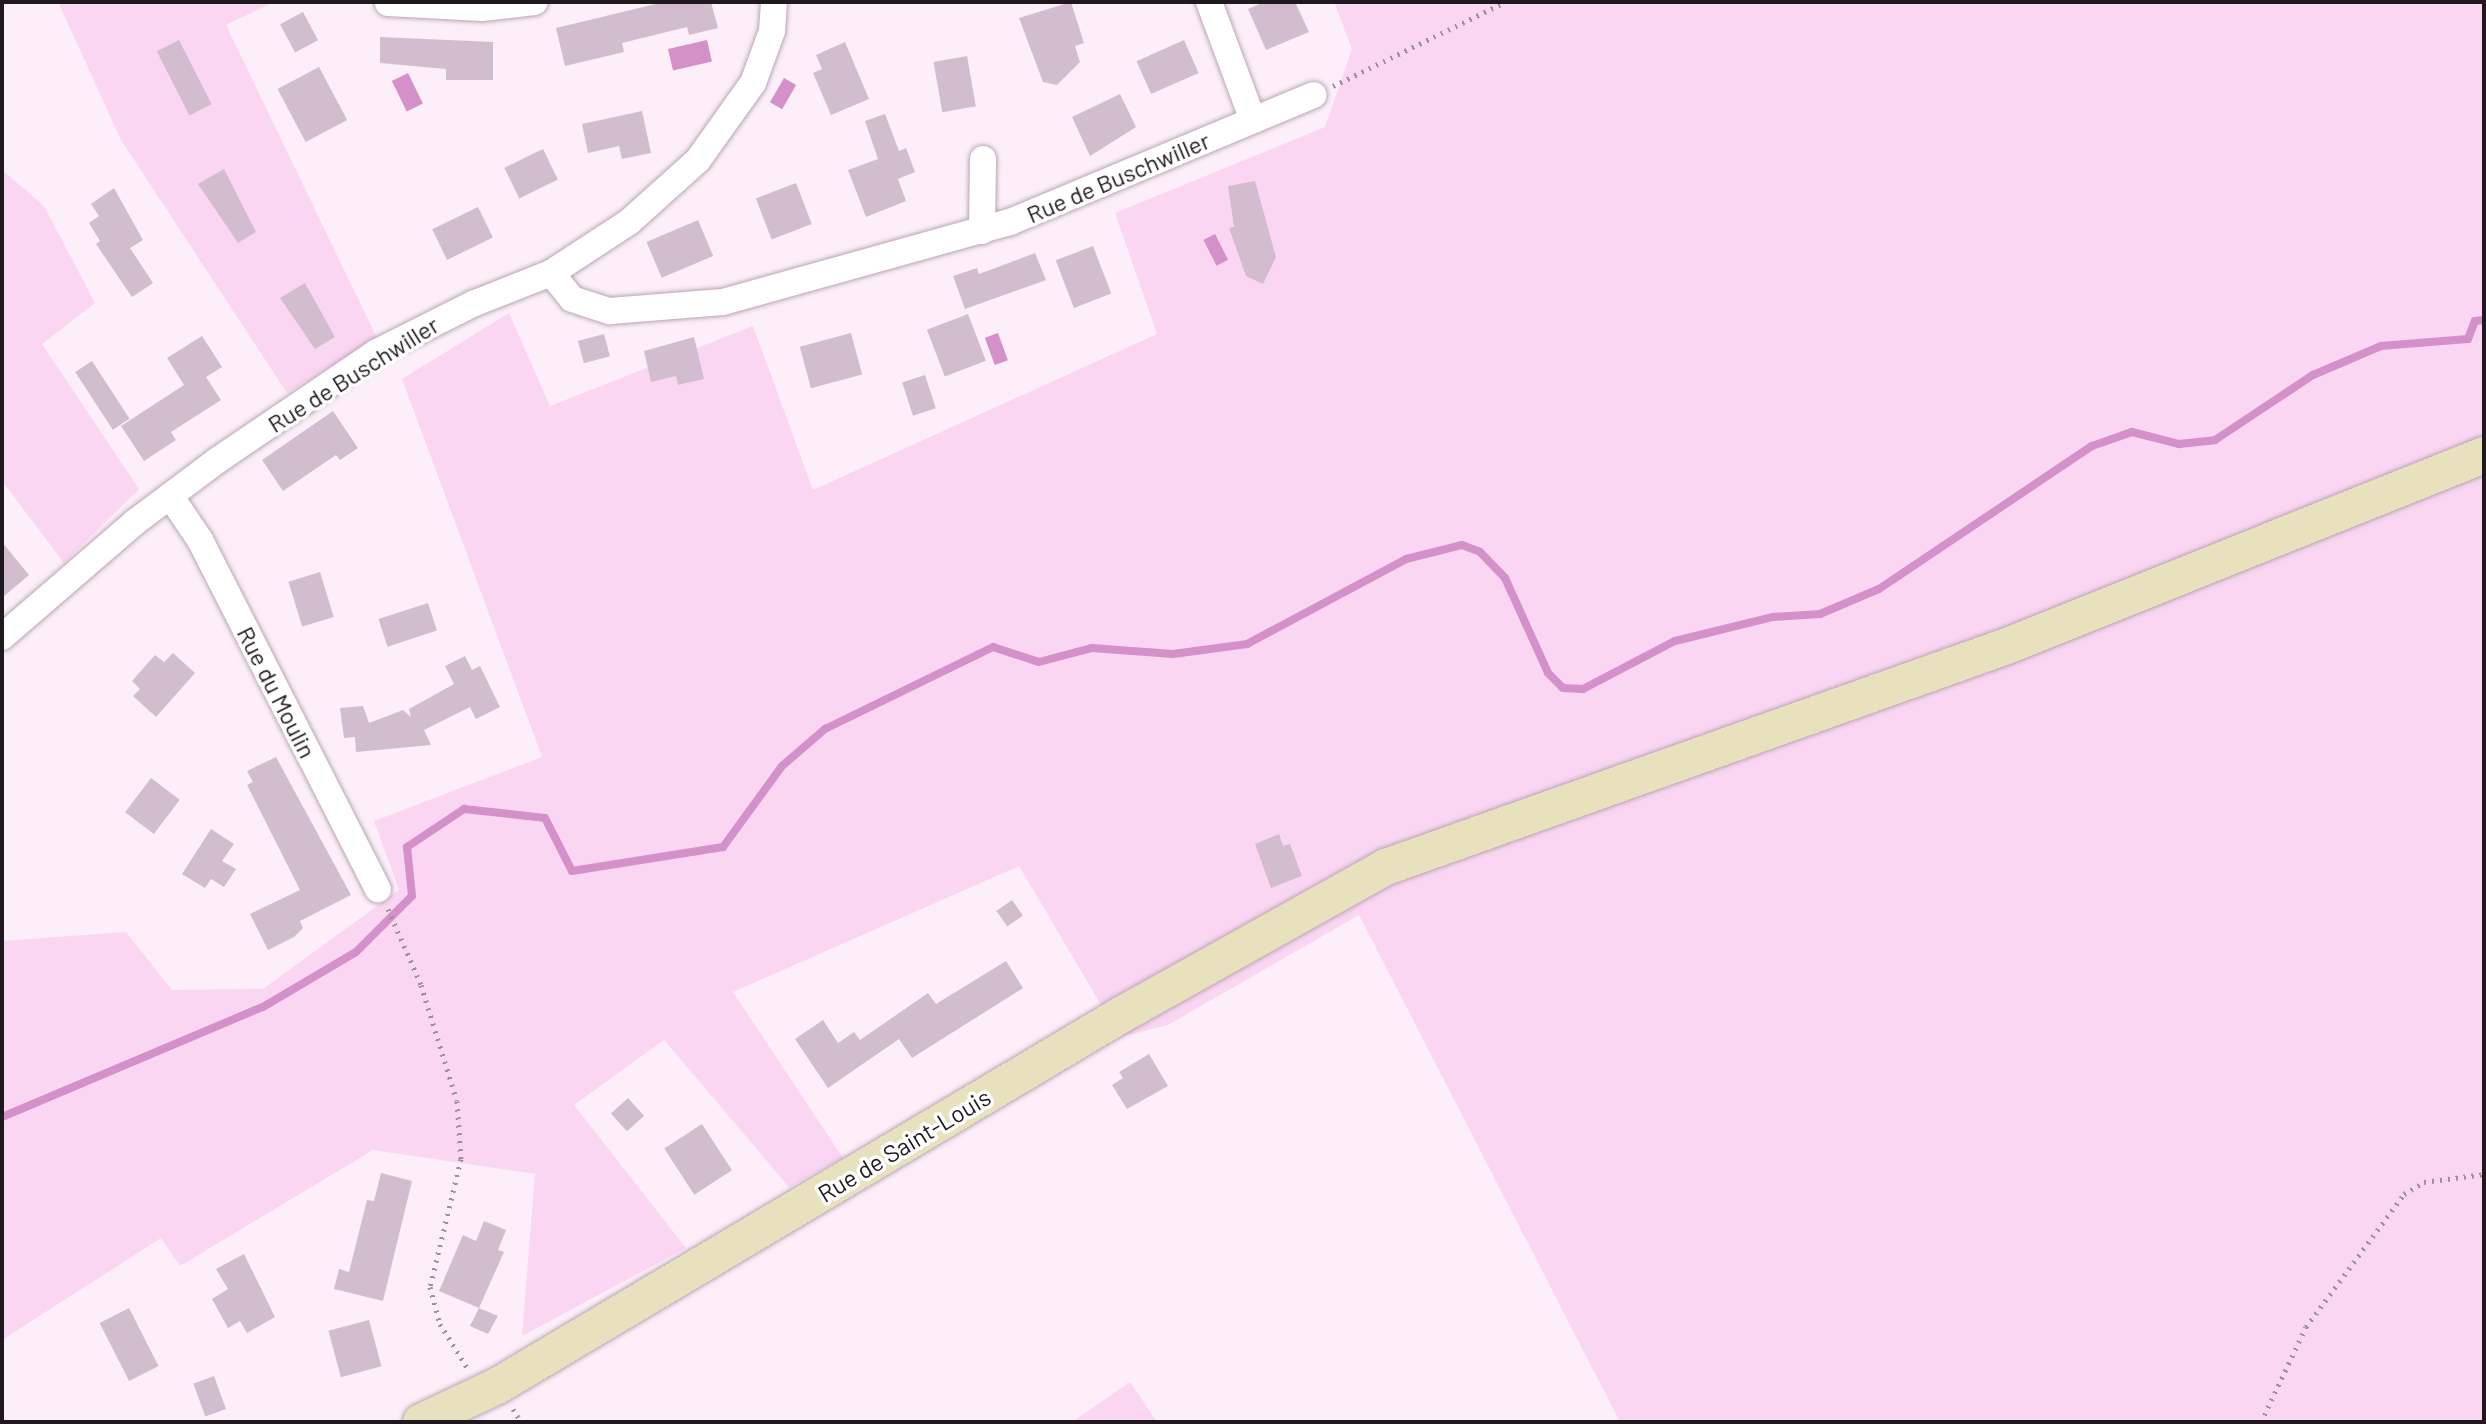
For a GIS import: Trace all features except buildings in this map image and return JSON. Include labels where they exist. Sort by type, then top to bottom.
[{"type":"street","points":[[388,3],[482,8],[535,2]]},
{"type":"street","points":[[551,273],[629,222],[698,160],[753,83],[772,31],[774,2]]},
{"type":"street","points":[[1209,2],[1253,120]]},
{"type":"street","name":"Rue de Buschwiller","points":[[2,637],[171,497],[388,346],[452,312],[551,273],[572,299],[591,307],[658,310],[723,302],[982,231],[1049,209],[1314,95]]},
{"type":"street","points":[[982,231],[983,159]]},
{"type":"street","name":"Rue de Saint-Louis","points":[[421,1422],[485,1393],[1133,1008],[1386,867],[2007,646],[2484,455]]},
{"type":"street","name":"Rue du Moulin","points":[[171,497],[200,540],[381,895]]},
{"type":"path","points":[[1314,95],[1505,2]]},
{"type":"path","points":[[381,895],[399,932],[439,1039],[461,1127],[461,1159],[430,1287],[440,1324],[485,1393]]},
{"type":"path","points":[[2261,1422],[2306,1327],[2404,1194],[2424,1182],[2484,1174]]},
{"type":"shaded area","points":[[58,2],[274,2],[226,25],[377,338],[287,393],[121,140]]},
{"type":"shaded area","points":[[1334,2],[2484,2],[2484,1422],[1620,1422],[1359,915],[1168,1025],[1120,1037],[1019,866],[733,992],[843,1158],[789,1187],[664,1040],[574,1105],[686,1248],[522,1336],[535,1174],[373,1150],[180,1266],[161,1238],[2,1340],[2,941],[126,932],[172,990],[263,989],[399,890],[374,821],[542,757],[402,379],[509,313],[550,406],[753,326],[813,490],[1157,334],[1115,213],[1325,127],[1352,49]]},
{"type":"shaded area","points":[[707,40],[712,61],[673,70],[668,49]]},
{"type":"shaded area","points":[[408,73],[423,104],[407,111],[392,81]]},
{"type":"shaded area","points":[[784,78],[796,85],[782,109],[770,102]]},
{"type":"shaded area","points":[[2,170],[44,206],[95,303],[42,344],[139,489],[64,563],[2,481]]},
{"type":"shaded area","points":[[1215,234],[1228,260],[1217,266],[1203,240]]},
{"type":"shaded area","points":[[998,333],[1008,360],[995,365],[985,338]]},
{"type":"shaded area","points":[[1130,1382],[1157,1422],[1072,1422]]},
{"type":"waterway","points":[[2,1117],[263,1007],[356,952],[412,896],[407,847],[464,809],[545,818],[572,871],[723,847],[782,766],[825,729],[993,647],[1039,662],[1092,648],[1173,654],[1247,644],[1406,559],[1462,545],[1480,552],[1505,578],[1548,673],[1563,688],[1583,689],[1675,641],[1773,617],[1820,614],[1879,589],[2092,446],[2132,432],[2179,444],[2215,440],[2313,375],[2381,346],[2468,339],[2475,321],[2484,320]]}]
